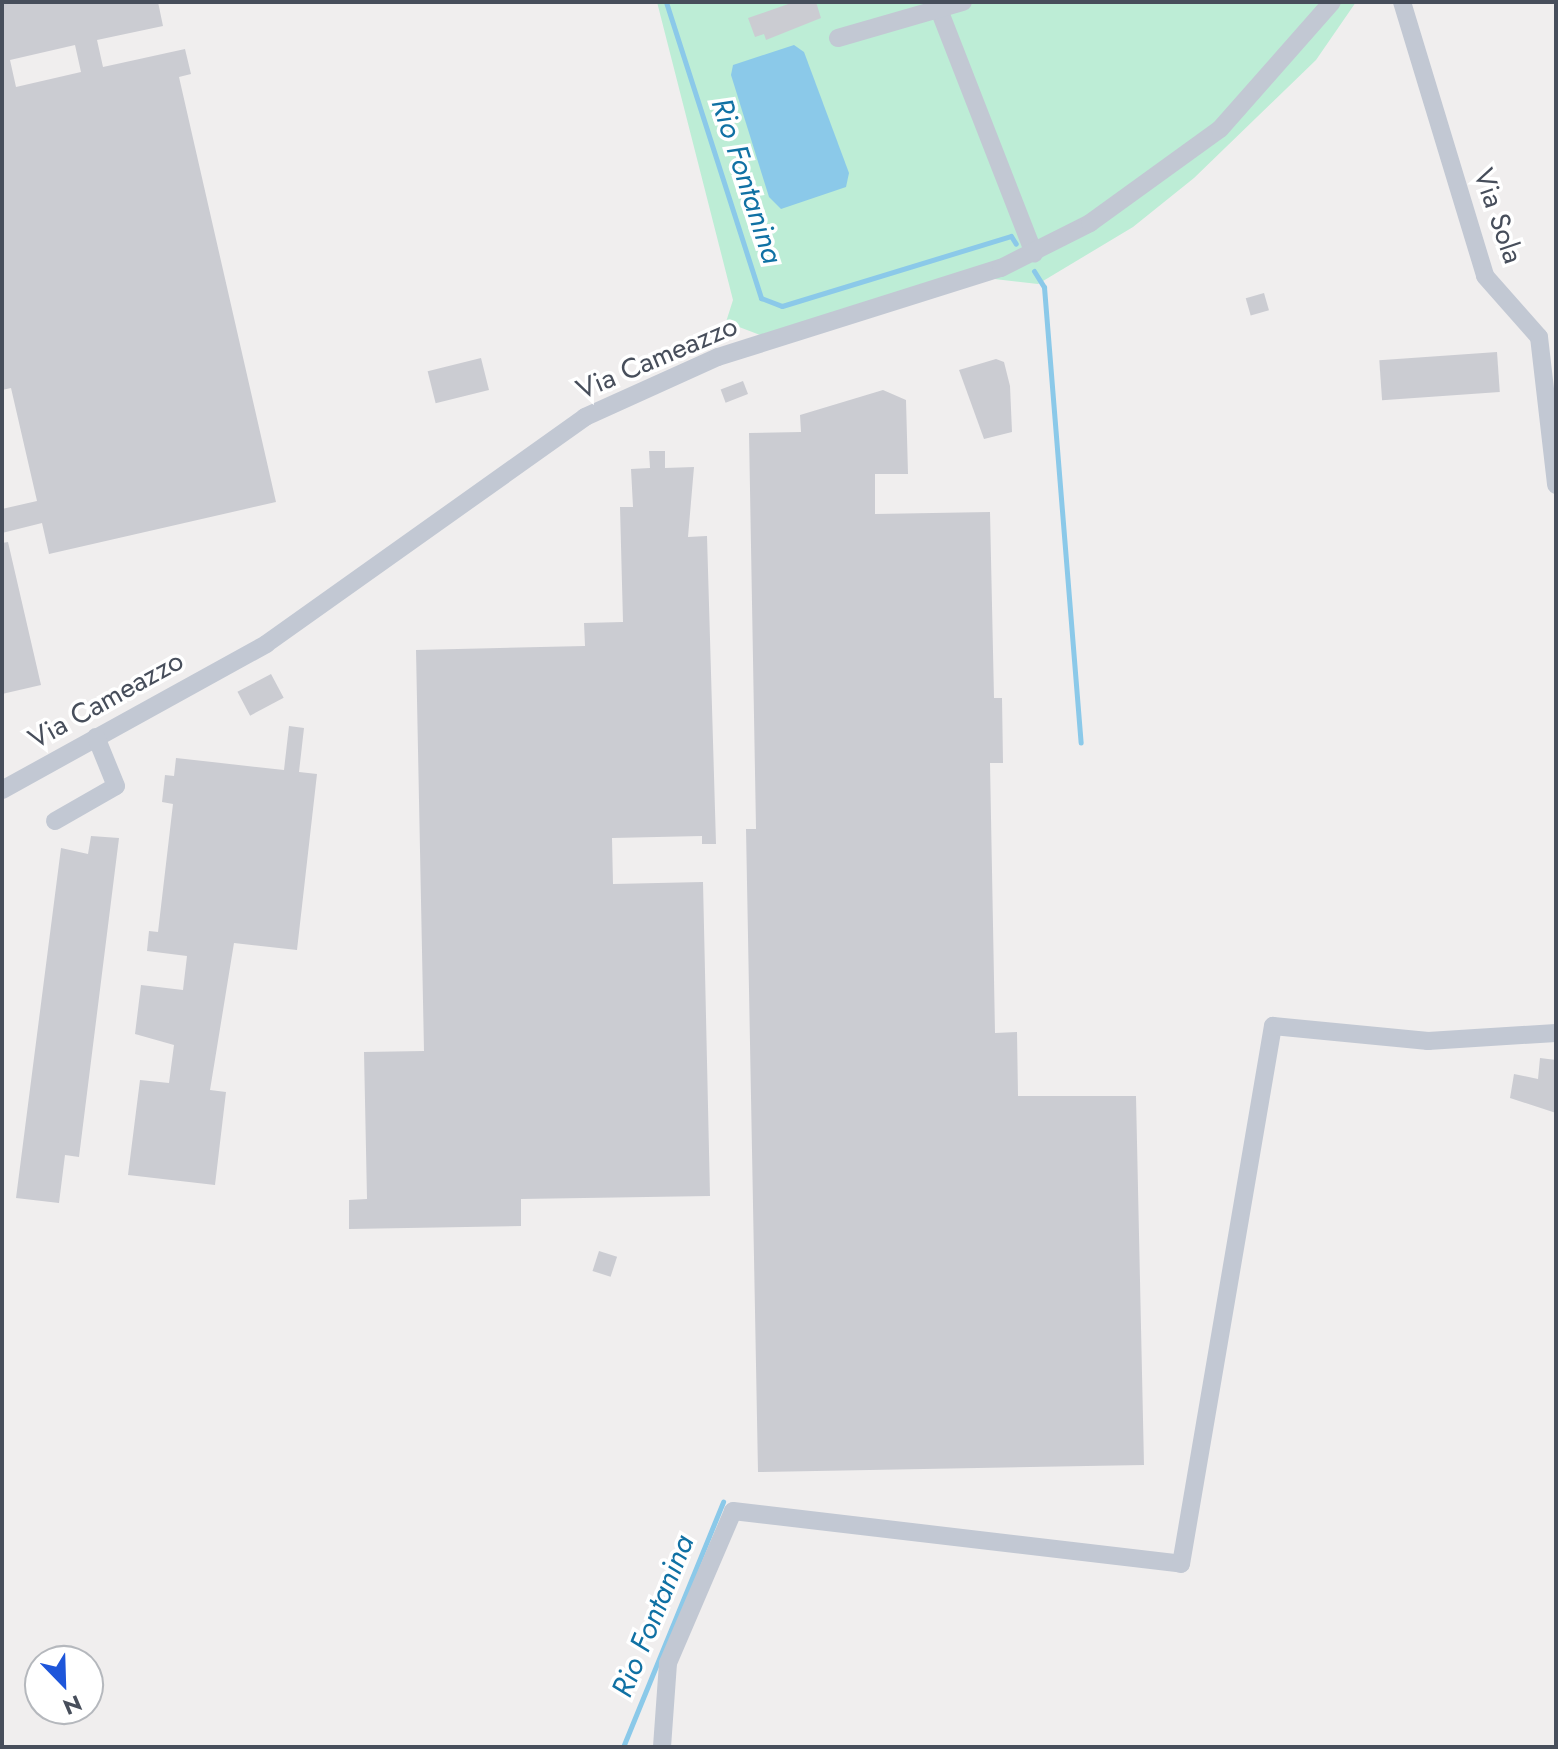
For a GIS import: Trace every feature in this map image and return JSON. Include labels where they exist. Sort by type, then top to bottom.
[{"type":"street","points":[[838,38],[938,6],[963,2]]},
{"type":"street","name":"Via Cameazzo","points":[[2,790],[299,623],[585,417],[718,357],[1034,254],[1183,161],[1260,88],[1332,2]]},
{"type":"street","name":"Via Sola","points":[[1402,2],[1485,276],[1539,337],[1556,485]]},
{"type":"street","points":[[938,6],[1034,254]]},
{"type":"street","points":[[55,821],[116,786],[96,737]]},
{"type":"street","points":[[662,1747],[668,1663],[733,1511],[1181,1564],[1273,1026],[1428,1041],[1556,1033]]},
{"type":"green space","points":[[657,2],[1356,2],[1316,60],[1194,178],[1133,227],[1038,284],[977,277],[776,341],[726,322],[733,300]]},
{"type":"water","points":[[794,45],[804,52],[849,173],[846,187],[781,209],[769,197],[731,75],[733,65]]},
{"type":"building","points":[[2,2],[158,2],[163,26],[97,40],[103,67],[185,49],[191,74],[179,77],[276,502],[49,554],[42,523],[2,533],[2,509],[37,501],[11,388],[2,390]],"holes":[[[75,45],[81,72],[16,87],[10,60]]]},
{"type":"building","points":[[794,2],[816,2],[821,18],[766,40],[764,34],[755,37],[748,18]]},
{"type":"building","points":[[1264,293],[1269,310],[1251,316],[1246,298]]},
{"type":"building","points":[[1497,352],[1500,392],[1382,400],[1379,360]]},
{"type":"building","points":[[481,358],[489,390],[436,403],[428,371]]},
{"type":"building","points":[[996,359],[1004,362],[1010,386],[1012,432],[984,439],[959,370]]},
{"type":"building","points":[[743,381],[748,394],[726,403],[721,390]]},
{"type":"building","points":[[883,390],[906,400],[908,474],[875,474],[875,514],[990,512],[994,698],[1002,698],[1003,763],[990,763],[995,1033],[1017,1032],[1018,1096],[1136,1096],[1144,1465],[758,1472],[746,829],[756,829],[749,433],[801,432],[800,415]]},
{"type":"building","points":[[649,451],[665,451],[665,468],[694,467],[688,537],[707,536],[716,844],[702,844],[702,836],[612,838],[613,884],[703,882],[710,1196],[521,1199],[521,1226],[349,1229],[349,1200],[367,1199],[364,1052],[424,1051],[416,650],[585,646],[584,623],[623,622],[620,507],[633,507],[631,469],[650,468]]},
{"type":"building","points":[[8,542],[41,685],[2,694],[2,543]]},
{"type":"building","points":[[271,674],[284,698],[250,716],[237,692]]},
{"type":"building","points":[[289,726],[304,728],[299,772],[317,774],[297,950],[234,943],[210,1090],[226,1092],[215,1185],[128,1175],[140,1080],[169,1083],[174,1045],[135,1034],[141,985],[183,990],[187,956],[147,951],[149,931],[158,932],[173,804],[162,802],[165,775],[174,776],[176,758],[284,770]]},
{"type":"building","points":[[91,836],[119,838],[79,1157],[65,1155],[59,1203],[16,1198],[61,848],[88,854]]},
{"type":"building","points":[[1540,1058],[1556,1060],[1556,1113],[1510,1098],[1514,1074],[1538,1079]]},
{"type":"building","points":[[599,1251],[617,1257],[611,1277],[593,1271]]},
{"type":"waterway","name":"Rio Fontanina","points":[[666,2],[761,298],[782,306],[1011,236],[1016,244]]},
{"type":"waterway","name":"Rio Fontanina","points":[[1034,271],[1044,287],[1081,743]]},
{"type":"waterway","name":"Rio Fontanina","points":[[623,1747],[723,1502]]}]
